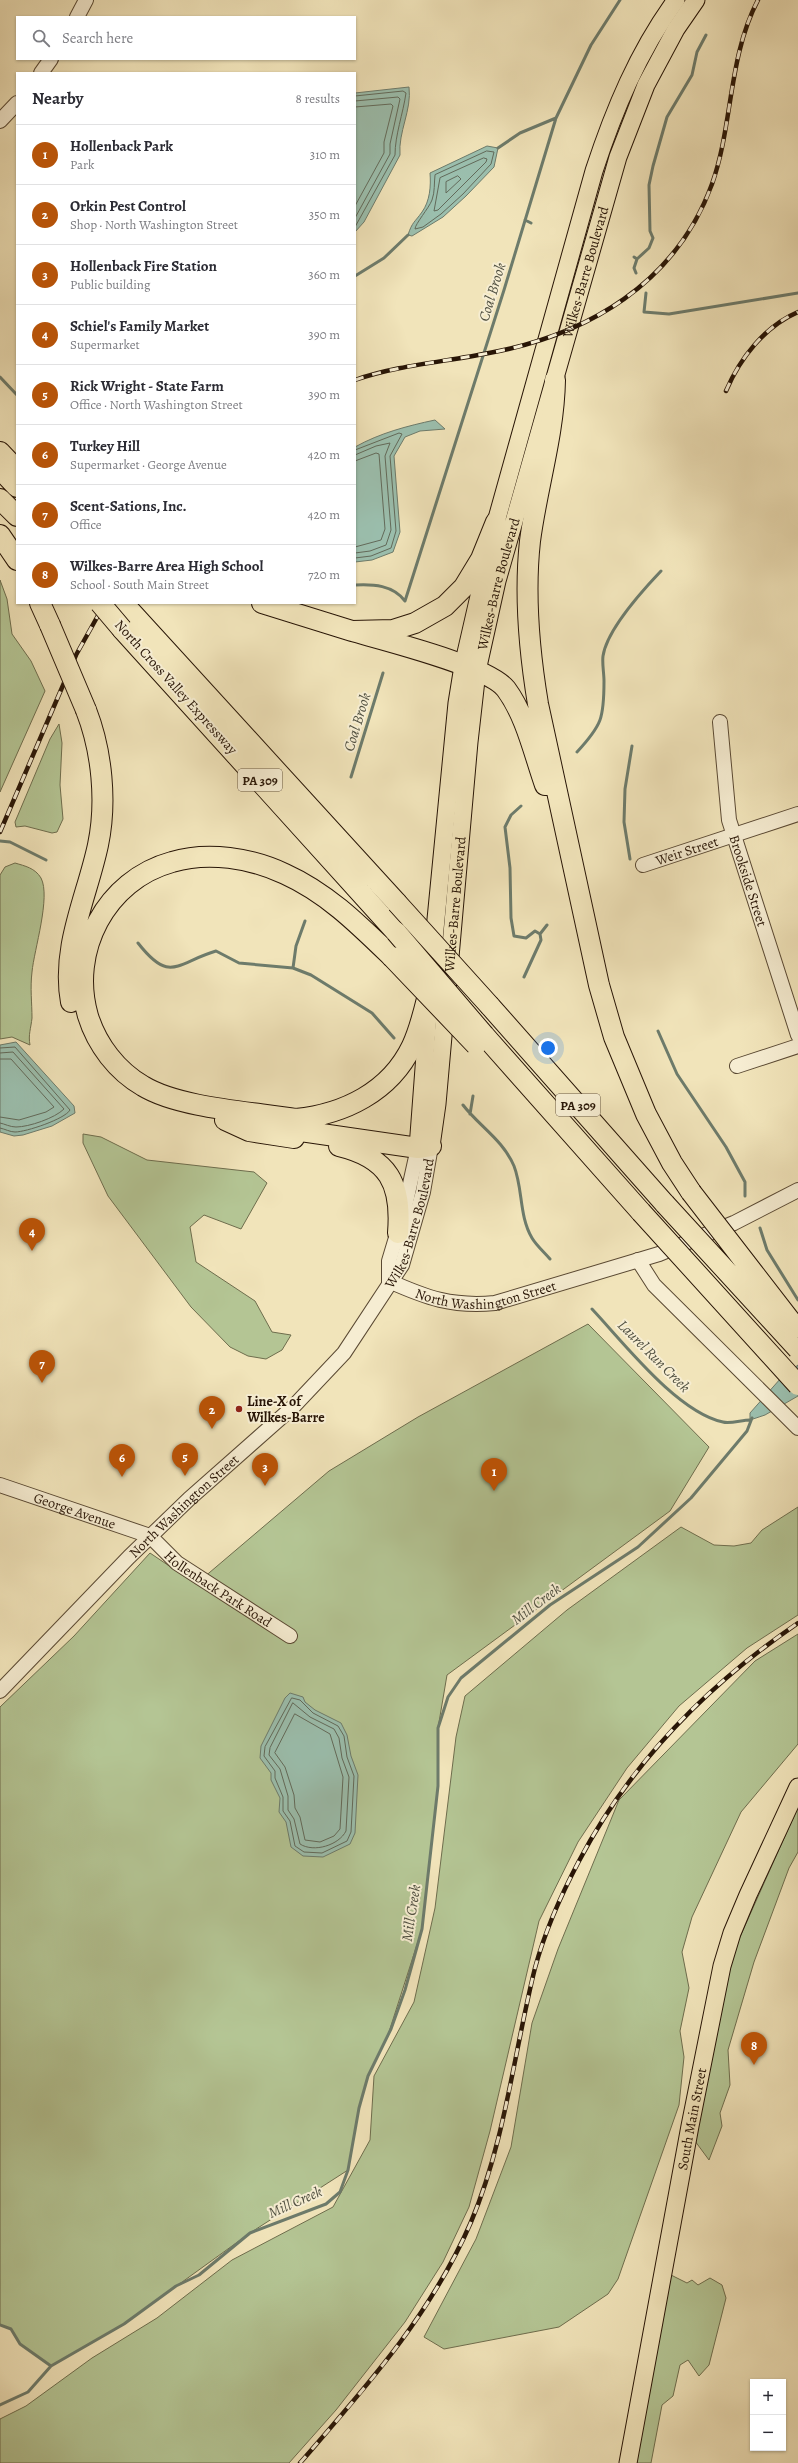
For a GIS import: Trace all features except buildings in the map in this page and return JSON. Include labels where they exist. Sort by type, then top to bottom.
[{"type":"highway","points":[[555,380],[554,412],[531,540],[527,592],[528,631],[538,704],[599,985],[614,1037],[630,1079],[672,1163],[691,1192],[798,1332]]},
{"type":"highway","points":[[0,452],[16,469]]},
{"type":"highway","points":[[0,469],[16,486]]},
{"type":"highway","points":[[0,499],[16,515]]},
{"type":"highway","points":[[352,631],[393,630],[415,623],[445,606],[472,575],[496,522]]},
{"type":"highway","points":[[0,535],[16,559]]},
{"type":"highway","points":[[40,604],[86,710],[99,757],[101,821],[98,845],[68,959],[69,987],[73,1009],[92,1050],[108,1071],[132,1094],[150,1105],[164,1110],[225,1120],[422,1143]]},
{"type":"highway","name":"North Cross Valley Expressway","points":[[101,604],[130,624],[397,903],[665,1204],[798,1349]]},
{"type":"highway","name":"North Cross Valley Expressway","points":[[123,604],[130,624],[396,932],[481,1041]]},
{"type":"highway","points":[[265,604],[432,654],[492,677],[505,688],[518,712],[550,798],[586,924]]},
{"type":"highway","points":[[422,1143],[296,1119],[172,1099],[143,1086],[121,1070],[105,1051],[95,1034],[84,995],[84,958],[91,934],[98,920],[105,909],[126,886],[153,869],[192,858],[223,858],[272,869],[316,890],[346,912],[481,1041]]},
{"type":"highway","points":[[296,1119],[314,1117],[345,1108],[370,1095],[385,1082],[401,1064],[412,1046],[430,987]]},
{"type":"highway","name":"PA 309","points":[[481,1041],[627,1196],[798,1385]]},
{"type":"highway","points":[[225,1120],[249,1132],[323,1142],[348,1148],[373,1159],[381,1166],[393,1183],[399,1200],[398,1233]]},
{"type":"main road","name":"Wilkes-Barre Boulevard","points":[[422,1143],[430,987],[451,750],[470,668],[496,522],[594,171],[610,123],[635,66],[654,32],[676,0]]},
{"type":"main road","name":"Wilkes-Barre Boulevard","points":[[422,1143],[437,1104],[470,668],[497,581],[618,157],[646,84],[676,29],[696,0]]},
{"type":"main road","name":"South Main Street","points":[[628,2463],[694,2103],[722,1966],[732,1933],[748,1895],[798,1787]]},
{"type":"street","points":[[78,16],[86,0]]},
{"type":"street","points":[[42,72],[50,60]]},
{"type":"street","points":[[0,121],[16,104]]},
{"type":"street","name":"Brookside Street","points":[[720,722],[729,820],[798,1035]]},
{"type":"street","name":"Weir Street","points":[[643,865],[798,814]]},
{"type":"street","points":[[737,1066],[798,1046]]},
{"type":"street","name":"Wilkes-Barre Boulevard","points":[[389,1281],[389,1261],[422,1143]]},
{"type":"street","name":"Wilkes-Barre Boulevard","points":[[389,1281],[402,1265],[423,1192],[422,1143]]},
{"type":"street","name":"North Washington Street","points":[[0,1691],[150,1536],[319,1381],[361,1329],[389,1281],[440,1301],[459,1305],[482,1304],[508,1300],[638,1260],[734,1223],[798,1190]]},
{"type":"street","points":[[638,1260],[654,1285],[761,1393],[798,1428]]},
{"type":"street","name":"George Avenue","points":[[0,1485],[150,1536]]},
{"type":"street","name":"Hollenback Park Road","points":[[150,1536],[177,1563],[290,1636]]},
{"type":"shaded area","points":[[0,580],[7,599],[12,634],[31,661],[45,691],[0,792]]},
{"type":"shaded area","points":[[59,724],[62,743],[60,785],[63,819],[57,832],[52,833],[25,826],[16,827],[15,822],[50,739]]},
{"type":"shaded area","points":[[15,863],[30,868],[36,872],[41,878],[44,887],[41,924],[31,978],[32,1018],[29,1035],[30,1045],[12,1037],[0,1039],[0,875],[5,867]]},
{"type":"shaded area","points":[[83,1134],[101,1137],[147,1160],[254,1172],[267,1183],[241,1229],[204,1215],[190,1227],[196,1262],[255,1301],[272,1332],[291,1335],[282,1350],[266,1359],[248,1356],[230,1347],[191,1307],[108,1196],[83,1143]]},
{"type":"shaded area","points":[[588,1324],[709,1447],[670,1511],[447,1675],[438,1728],[438,1786],[422,1929],[388,2035],[368,2076],[359,2108],[348,2170],[250,2233],[124,2324],[51,2366],[20,2344],[11,2329],[0,2325],[0,1707],[74,1636],[150,1553],[196,1584],[329,1471],[418,1417]]},
{"type":"shaded area","points":[[798,1507],[798,1615],[747,1648],[679,1706],[627,1768],[578,1842],[539,1921],[490,2131],[469,2207],[443,2262],[405,2322],[336,2410],[289,2463],[0,2463],[0,2419],[26,2406],[92,2358],[157,2318],[232,2260],[333,2207],[370,2140],[374,2076],[414,2002],[435,1908],[456,1737],[465,1696],[567,1610],[681,1527],[714,1545],[734,1546],[751,1543],[762,1530]]},
{"type":"shaded area","points":[[798,1634],[798,1744],[741,1812],[692,1917],[682,1952],[689,1988],[680,2031],[684,2057],[679,2105],[618,2279],[608,2294],[559,2327],[444,2349],[424,2337],[476,2239],[511,2147],[532,2023],[558,1949],[619,1800],[755,1661]]},
{"type":"shaded area","points":[[798,1807],[798,1852],[789,1868],[754,1962],[728,2050],[730,2085],[720,2113],[722,2126],[709,2160],[695,2141],[724,1989],[735,1948]]},
{"type":"shaded area","points":[[671,2275],[687,2283],[692,2280],[698,2285],[710,2278],[722,2285],[726,2298],[709,2365],[699,2376],[688,2360],[680,2365],[673,2396],[662,2405],[651,2463],[635,2463]]},
{"type":"water","points":[[409,87],[409,104],[401,138],[400,155],[364,222],[356,231],[356,93]]},
{"type":"water","points":[[487,146],[498,148],[494,167],[443,217],[412,236],[408,235],[412,225],[427,203],[430,188],[430,173]]},
{"type":"water","points":[[435,420],[445,429],[420,431],[405,437],[394,456],[400,532],[393,552],[372,560],[356,562],[356,446],[394,430]]},
{"type":"water","points":[[16,1042],[74,1106],[75,1113],[52,1126],[23,1135],[14,1136],[0,1132],[0,1045]]},
{"type":"water","points":[[798,1365],[798,1396],[765,1415],[750,1420],[750,1413],[781,1378]]},
{"type":"water","points":[[290,1693],[303,1697],[305,1702],[315,1710],[341,1723],[347,1735],[351,1756],[358,1775],[355,1833],[350,1844],[323,1857],[303,1856],[291,1847],[286,1822],[279,1812],[280,1798],[271,1780],[271,1773],[260,1758],[261,1746],[285,1698]]},
{"type":"waterway","name":"Coal Brook","points":[[405,601],[504,290],[556,118],[591,45],[620,0]]},
{"type":"waterway","points":[[637,259],[649,248],[653,238],[650,231],[649,185],[667,117],[692,75],[697,52],[706,35]]},
{"type":"waterway","points":[[498,148],[520,133],[556,118]]},
{"type":"waterway","name":"Coal Brook","points":[[525,220],[531,223]]},
{"type":"waterway","points":[[356,275],[384,258],[408,235]]},
{"type":"waterway","points":[[634,257],[637,259],[634,268],[636,273]]},
{"type":"waterway","points":[[646,293],[644,312],[669,314],[798,293]]},
{"type":"waterway","points":[[0,377],[16,394]]},
{"type":"waterway","points":[[577,752],[592,735],[600,720],[604,694],[603,656],[611,634],[626,611],[661,571]]},
{"type":"waterway","points":[[356,585],[376,585],[389,589],[405,601]]},
{"type":"waterway","name":"Coal Brook","points":[[351,777],[383,673]]},
{"type":"waterway","points":[[630,859],[624,822],[625,789],[632,746]]},
{"type":"waterway","points":[[521,806],[511,815],[505,827],[510,868],[511,918],[514,936],[526,938],[535,931],[540,934],[541,940],[524,977]]},
{"type":"waterway","name":"Laurel Run Creek","points":[[0,841],[10,842],[46,860]]},
{"type":"waterway","name":"Coal Brook","points":[[293,968],[296,946],[305,921]]},
{"type":"waterway","points":[[540,934],[547,925]]},
{"type":"waterway","name":"Laurel Run Creek","points":[[138,943],[149,956],[166,967],[182,965],[216,951],[239,963],[293,968],[311,975],[372,1013],[394,1038]]},
{"type":"waterway","points":[[658,1031],[677,1074],[726,1147],[745,1182],[745,1196]]},
{"type":"waterway","points":[[470,1114],[473,1096]]},
{"type":"waterway","name":"Laurel Run Creek","points":[[463,1105],[504,1148],[514,1166],[517,1175],[523,1212],[528,1230],[534,1241],[550,1259]]},
{"type":"waterway","points":[[760,1228],[767,1250],[798,1300]]},
{"type":"waterway","name":"Laurel Run Creek","points":[[592,1309],[635,1357],[670,1391],[688,1405],[705,1416],[723,1422],[729,1423],[750,1420]]},
{"type":"waterway","name":"Mill Creek","points":[[0,2405],[28,2392],[51,2366],[124,2324],[176,2286],[199,2275],[250,2233],[326,2204],[340,2192],[348,2170],[359,2108],[368,2076],[391,2029],[405,1990],[422,1929],[438,1786],[438,1728],[448,1697],[461,1678],[550,1605],[638,1547],[691,1498],[747,1431],[752,1418]]},
{"type":"waterway","points":[[0,2325],[11,2329],[20,2344],[51,2366]]},
{"type":"railway","points":[[356,380],[404,367],[489,353],[526,345],[561,333],[594,318],[624,299],[652,276],[676,250],[696,219],[712,184],[724,138],[741,44],[748,22],[758,0]]},
{"type":"railway","points":[[726,391],[746,355],[764,334],[786,318],[798,312]]},
{"type":"railway","points":[[0,832],[76,655],[104,604]]},
{"type":"railway","points":[[300,2463],[349,2407],[395,2349],[437,2288],[455,2256],[471,2222],[483,2192],[501,2129],[539,1954],[554,1913],[566,1887],[600,1825],[622,1791],[674,1728],[732,1673],[764,1647],[798,1623]]},
{"type":"place","name":"Schiel's Family Market","points":[[32,1251]]},
{"type":"place","name":"Scent-Sations, Inc.","points":[[42,1383]]},
{"type":"place","name":"Line-X of Wilkes-Barre","points":[[239,1409]]},
{"type":"place","name":"Orkin Pest Control","points":[[212,1429]]},
{"type":"place","name":"Rick Wright - State Farm","points":[[185,1476]]},
{"type":"place","name":"Turkey Hill","points":[[122,1477]]},
{"type":"place","name":"Hollenback Fire Station","points":[[265,1486]]},
{"type":"place","name":"Hollenback Park","points":[[494,1491]]},
{"type":"place","name":"Wilkes-Barre Area High School","points":[[754,2065]]}]
